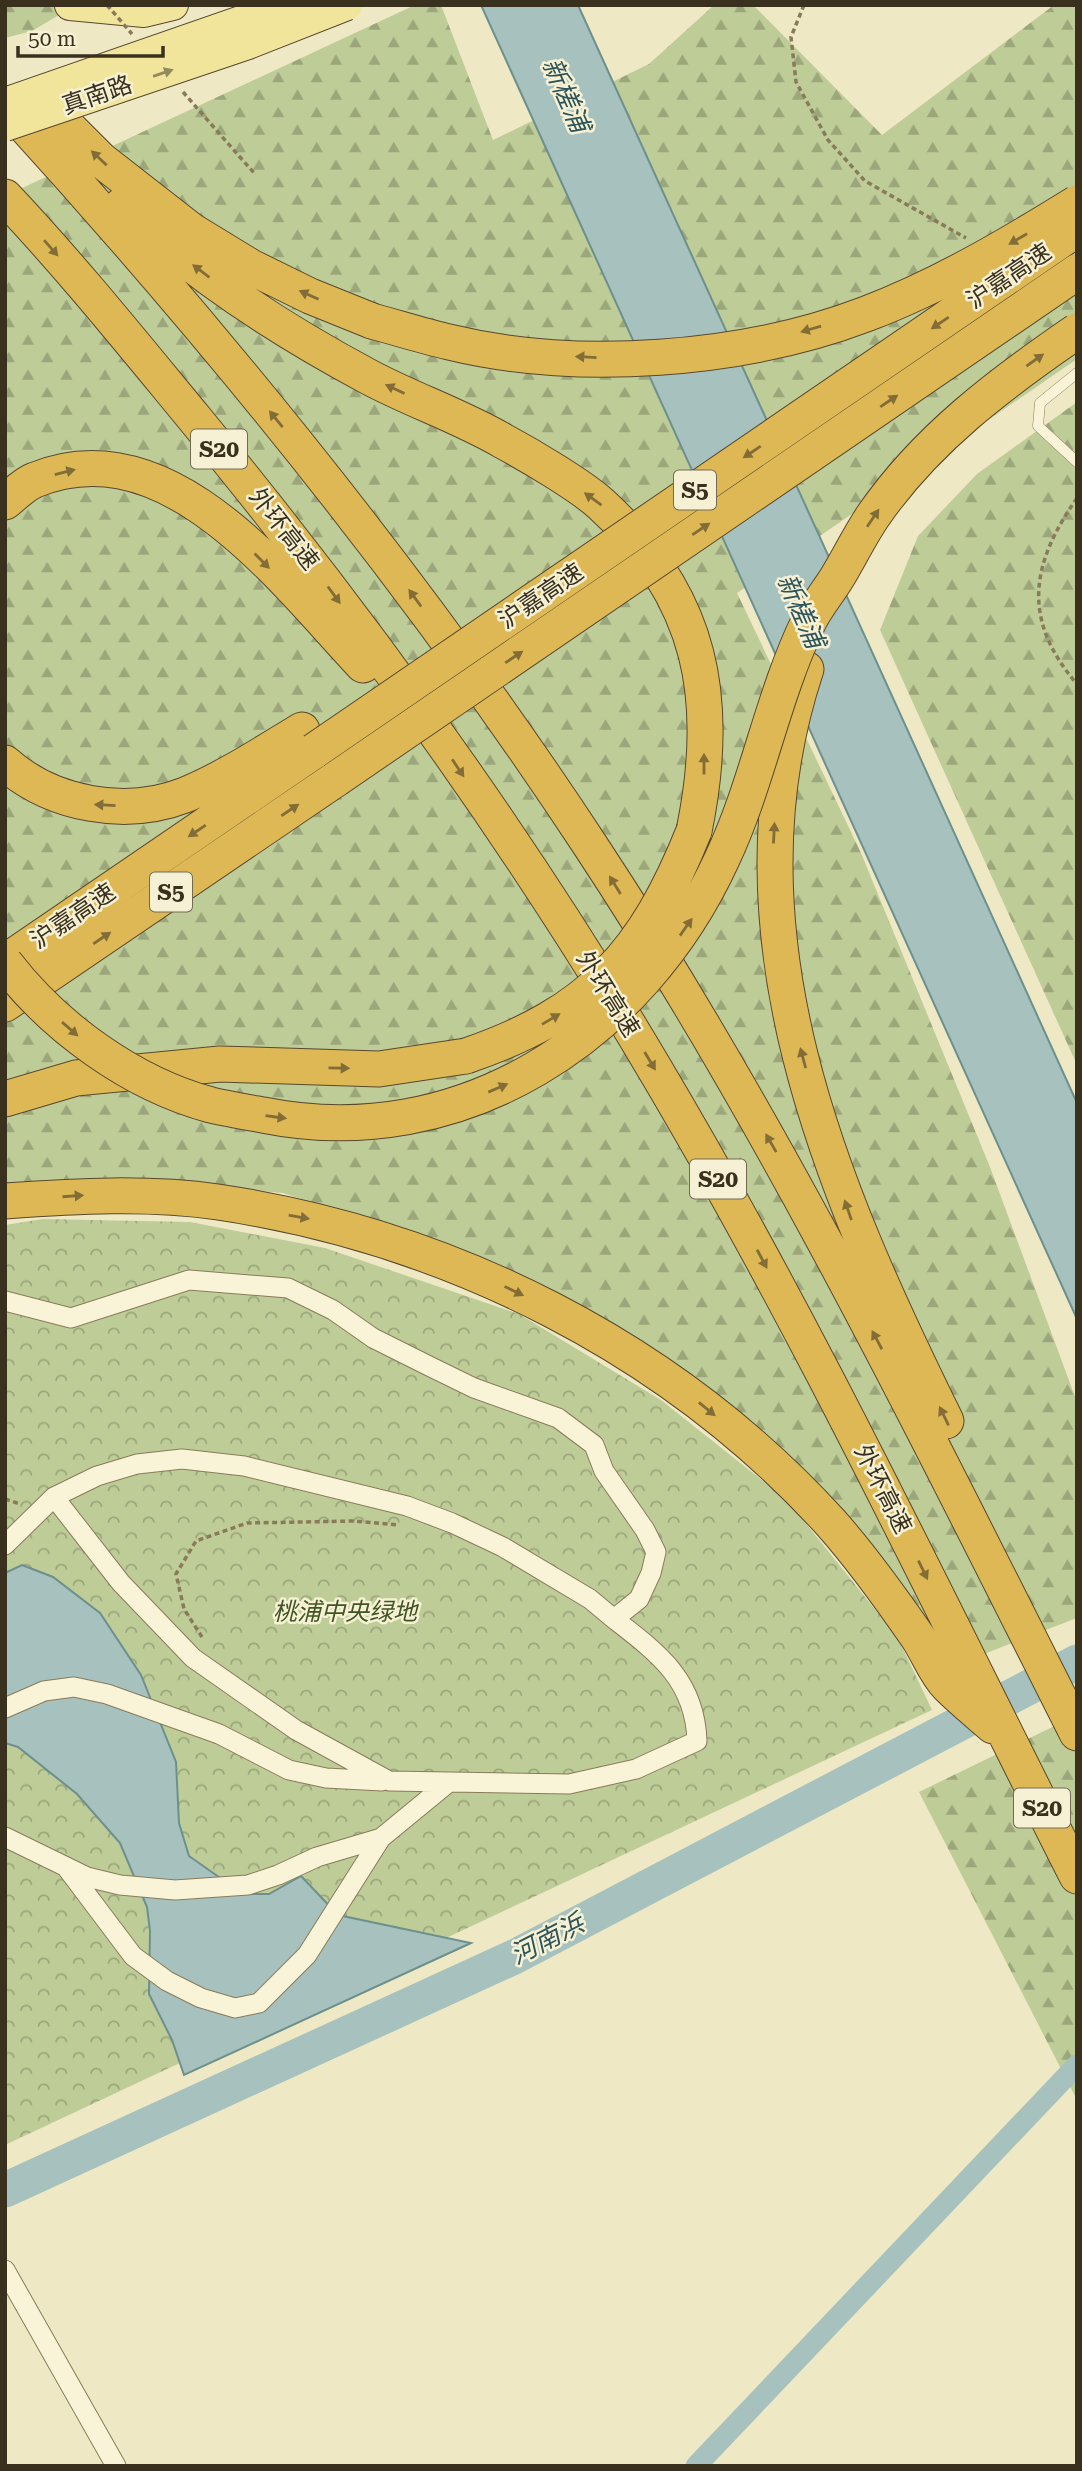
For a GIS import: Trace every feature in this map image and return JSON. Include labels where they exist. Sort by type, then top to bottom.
[{"type":"highway","points":[[5,97],[54,113],[101,160],[147,198],[251,267],[310,296],[372,321],[450,343],[522,354],[602,358],[683,355],[769,341],[865,314],[945,279],[1077,203]]},
{"type":"highway","name":"S20","points":[[5,103],[166,284],[348,508],[471,674],[590,845],[705,1030],[805,1202],[919,1420],[1040,1636]]},
{"type":"highway","points":[[5,1098],[76,1078],[220,1065],[379,1069],[466,1056],[512,1041],[555,1017],[592,991],[621,961],[653,921],[674,882],[694,831],[704,782],[701,668],[680,602],[644,548],[599,502],[502,440],[371,378],[273,324],[165,243],[107,191],[73,178]]},
{"type":"highway","name":"外环高速","points":[[5,197],[117,324],[298,544],[420,712],[538,884],[658,1074],[750,1235],[863,1448],[959,1677]]},
{"type":"highway","name":"沪嘉高速","points":[[5,962],[308,741],[639,528],[1077,229]]},
{"type":"highway","name":"沪嘉高速","points":[[5,1004],[1077,272]]},
{"type":"highway","points":[[5,962],[22,985],[76,1035],[136,1074],[208,1104],[278,1118],[355,1124],[425,1114],[500,1088],[562,1053],[609,1018],[656,969],[692,919],[723,858],[810,620],[873,516],[918,460],[968,412],[1077,331]]},
{"type":"highway","points":[[5,502],[33,480],[83,468],[134,472],[187,495],[236,534],[383,687],[420,712]]},
{"type":"highway","points":[[837,576],[793,706],[777,789],[773,867],[778,947],[788,1000],[827,1147],[853,1223],[1073,1710]]},
{"type":"highway","points":[[5,763],[16,773],[56,795],[98,806],[141,805],[183,796],[308,741]]},
{"type":"highway","points":[[5,1201],[103,1195],[215,1202],[331,1224],[415,1250],[509,1288],[598,1335],[683,1389],[760,1453],[830,1523],[959,1677]]},
{"type":"highway","name":"S20","points":[[959,1677],[1007,1739],[1077,1876]]},
{"type":"main road","points":[[70,5],[144,12],[173,5]]},
{"type":"main road","name":"真南路","points":[[5,103],[287,5]]},
{"type":"main road","name":"真南路","points":[[5,126],[248,44],[347,5]]},
{"type":"street","points":[[5,1301],[71,1318],[189,1280],[288,1288],[333,1310],[373,1338],[440,1372],[474,1388],[558,1418],[594,1445],[604,1471],[645,1530],[656,1552],[651,1573],[639,1599],[614,1619]]},
{"type":"street","points":[[5,1545],[54,1497],[97,1476],[137,1464],[182,1458],[244,1465],[407,1506],[503,1547],[590,1599],[657,1652],[679,1677],[697,1724],[697,1741],[636,1769],[569,1784],[388,1781],[326,1778],[289,1770],[219,1734],[107,1694],[74,1687],[44,1691],[5,1708]]},
{"type":"street","points":[[54,1497],[121,1583],[193,1658],[296,1730],[388,1781]]},
{"type":"street","points":[[66,1867],[134,1956],[167,1981],[201,1998],[235,2008],[259,2003],[307,1955],[381,1838],[447,1783]]},
{"type":"street","points":[[5,1837],[88,1877],[120,1885],[175,1890],[248,1885],[317,1857],[381,1838]]},
{"type":"street","points":[[5,2270],[116,2466]]},
{"type":"lane","points":[[1077,373],[1041,402],[1038,426],[1077,461]]},
{"type":"path","points":[[107,5],[120,20]]},
{"type":"path","points":[[804,5],[790,37],[796,82],[828,140],[865,181],[966,237],[973,248]]},
{"type":"path","points":[[240,156],[256,174]]},
{"type":"path","points":[[1077,498],[1055,529],[1042,565],[1036,601],[1044,630],[1059,663],[1077,684]]},
{"type":"path","points":[[204,1641],[184,1609],[176,1574],[196,1541],[247,1523],[355,1521],[408,1526]]},
{"type":"green space","points":[[5,5],[76,5],[32,31],[5,38]]},
{"type":"green space","points":[[415,5],[441,5],[493,140],[649,64],[714,5],[753,5],[882,135],[1054,5],[1077,5],[1077,359],[737,593],[861,853],[990,1167],[1077,1402],[1077,1618],[958,1664],[807,1483],[443,1246],[283,1193],[139,1181],[5,1189],[5,196]]},
{"type":"green space","points":[[1077,402],[1077,1065],[880,630],[918,536],[977,474]]},
{"type":"green space","name":"桃浦中央绿地","points":[[43,1219],[190,1222],[325,1248],[519,1314],[661,1400],[787,1500],[898,1638],[932,1710],[5,2145],[5,1225]]},
{"type":"green space","points":[[1077,1715],[1077,2100],[919,1792]]},
{"type":"water","name":"新槎浦","points":[[481,5],[578,5],[1077,1103],[1077,1319]]},
{"type":"water","points":[[22,1565],[53,1577],[100,1613],[141,1675],[176,1762],[179,1823],[189,1856],[243,1894],[269,1894],[301,1876],[338,1915],[471,1943],[184,2075],[172,2040],[149,1994],[150,1931],[147,1907],[120,1843],[77,1794],[18,1747],[5,1743],[5,1573]]},
{"type":"waterway","name":"河南浜","points":[[5,2190],[514,1957],[1077,1662]]},
{"type":"waterway","points":[[696,2466],[1077,2065]]}]
